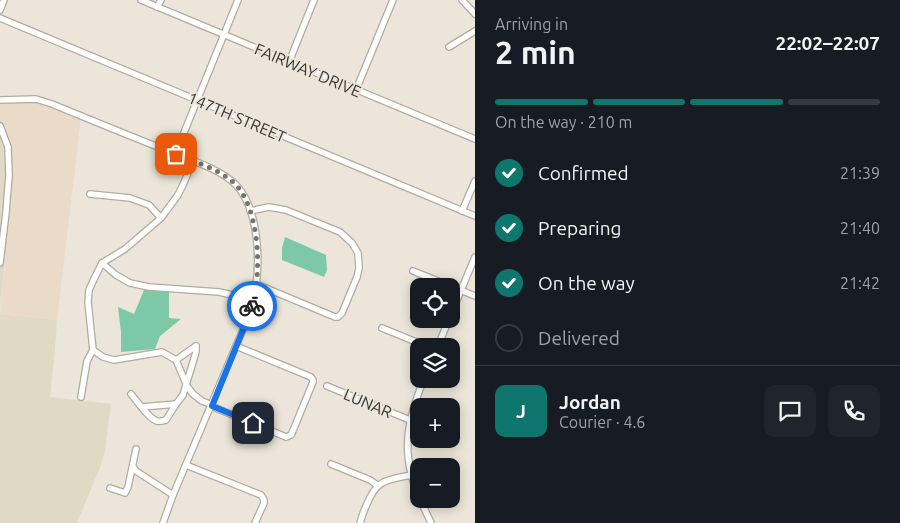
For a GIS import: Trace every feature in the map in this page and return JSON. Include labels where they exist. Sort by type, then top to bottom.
[{"type":"street","points":[[0,10],[4,0]]},
{"type":"street","name":"FAIRWAY DRIVE","points":[[141,0],[475,139]]},
{"type":"street","points":[[158,8],[161,0]]},
{"type":"street","points":[[183,135],[238,0]]},
{"type":"street","points":[[289,62],[314,0]]},
{"type":"street","points":[[356,90],[393,0]]},
{"type":"street","points":[[462,0],[475,14]]},
{"type":"street","name":"147TH STREET","points":[[0,18],[475,216]]},
{"type":"street","points":[[449,47],[475,31]]},
{"type":"street","points":[[0,100],[36,99],[52,104],[193,161],[220,173],[233,182],[247,200],[257,245],[254,300],[162,523]]},
{"type":"street","points":[[0,126],[8,147],[9,175],[0,263]]},
{"type":"street","points":[[81,397],[87,361],[92,350],[88,302],[89,290],[102,264],[125,249],[161,218],[180,190],[193,161]]},
{"type":"street","points":[[462,211],[475,181]]},
{"type":"street","points":[[90,194],[130,198],[149,205],[161,218]]},
{"type":"street","points":[[250,211],[268,208],[286,210],[340,232],[352,243],[358,254],[359,268],[357,277],[342,313],[338,317],[256,284]]},
{"type":"street","points":[[461,290],[475,257]]},
{"type":"street","points":[[102,264],[130,283],[149,287],[219,292],[254,300]]},
{"type":"street","points":[[413,271],[475,296]]},
{"type":"street","points":[[382,328],[410,339]]},
{"type":"street","points":[[131,394],[156,421],[166,420],[184,395],[196,346],[176,360]]},
{"type":"street","points":[[92,350],[103,357],[114,360],[162,352],[176,360],[187,386],[198,399],[286,437],[291,436],[313,380],[310,377],[236,346]]},
{"type":"street","name":"LUNAR","points":[[327,386],[410,420]]},
{"type":"street","points":[[142,407],[176,404]]},
{"type":"street","points":[[410,420],[408,446],[410,465]]},
{"type":"street","points":[[110,488],[125,493],[136,449]]},
{"type":"street","points":[[331,464],[370,480],[377,485]]},
{"type":"street","points":[[186,465],[261,495],[264,500],[255,523]]},
{"type":"street","points":[[133,467],[136,471],[173,495]]},
{"type":"street","points":[[360,523],[370,496],[377,485],[387,480],[410,475]]},
{"type":"street","points":[[424,508],[431,523]]},
{"type":"shaded area","points":[[30,100],[81,118],[57,320],[0,314],[14,178],[10,143],[0,115],[0,104]]},
{"type":"shaded area","points":[[0,115],[10,143],[14,178],[0,307]]},
{"type":"shaded area","points":[[0,314],[57,320],[50,397],[111,404],[105,450],[101,465],[77,523],[0,523]]},
{"type":"green space","points":[[285,237],[326,255],[327,270],[324,277],[282,260],[282,248]]},
{"type":"green space","points":[[144,290],[169,292],[169,318],[181,319],[160,336],[155,349],[121,352],[118,307],[134,314]]},
{"type":"way so far","points":[[176,154],[227,177],[238,186],[247,200],[257,245],[256,284],[252,306]]},
{"type":"route","points":[[252,306],[212,406],[253,423]]}]
